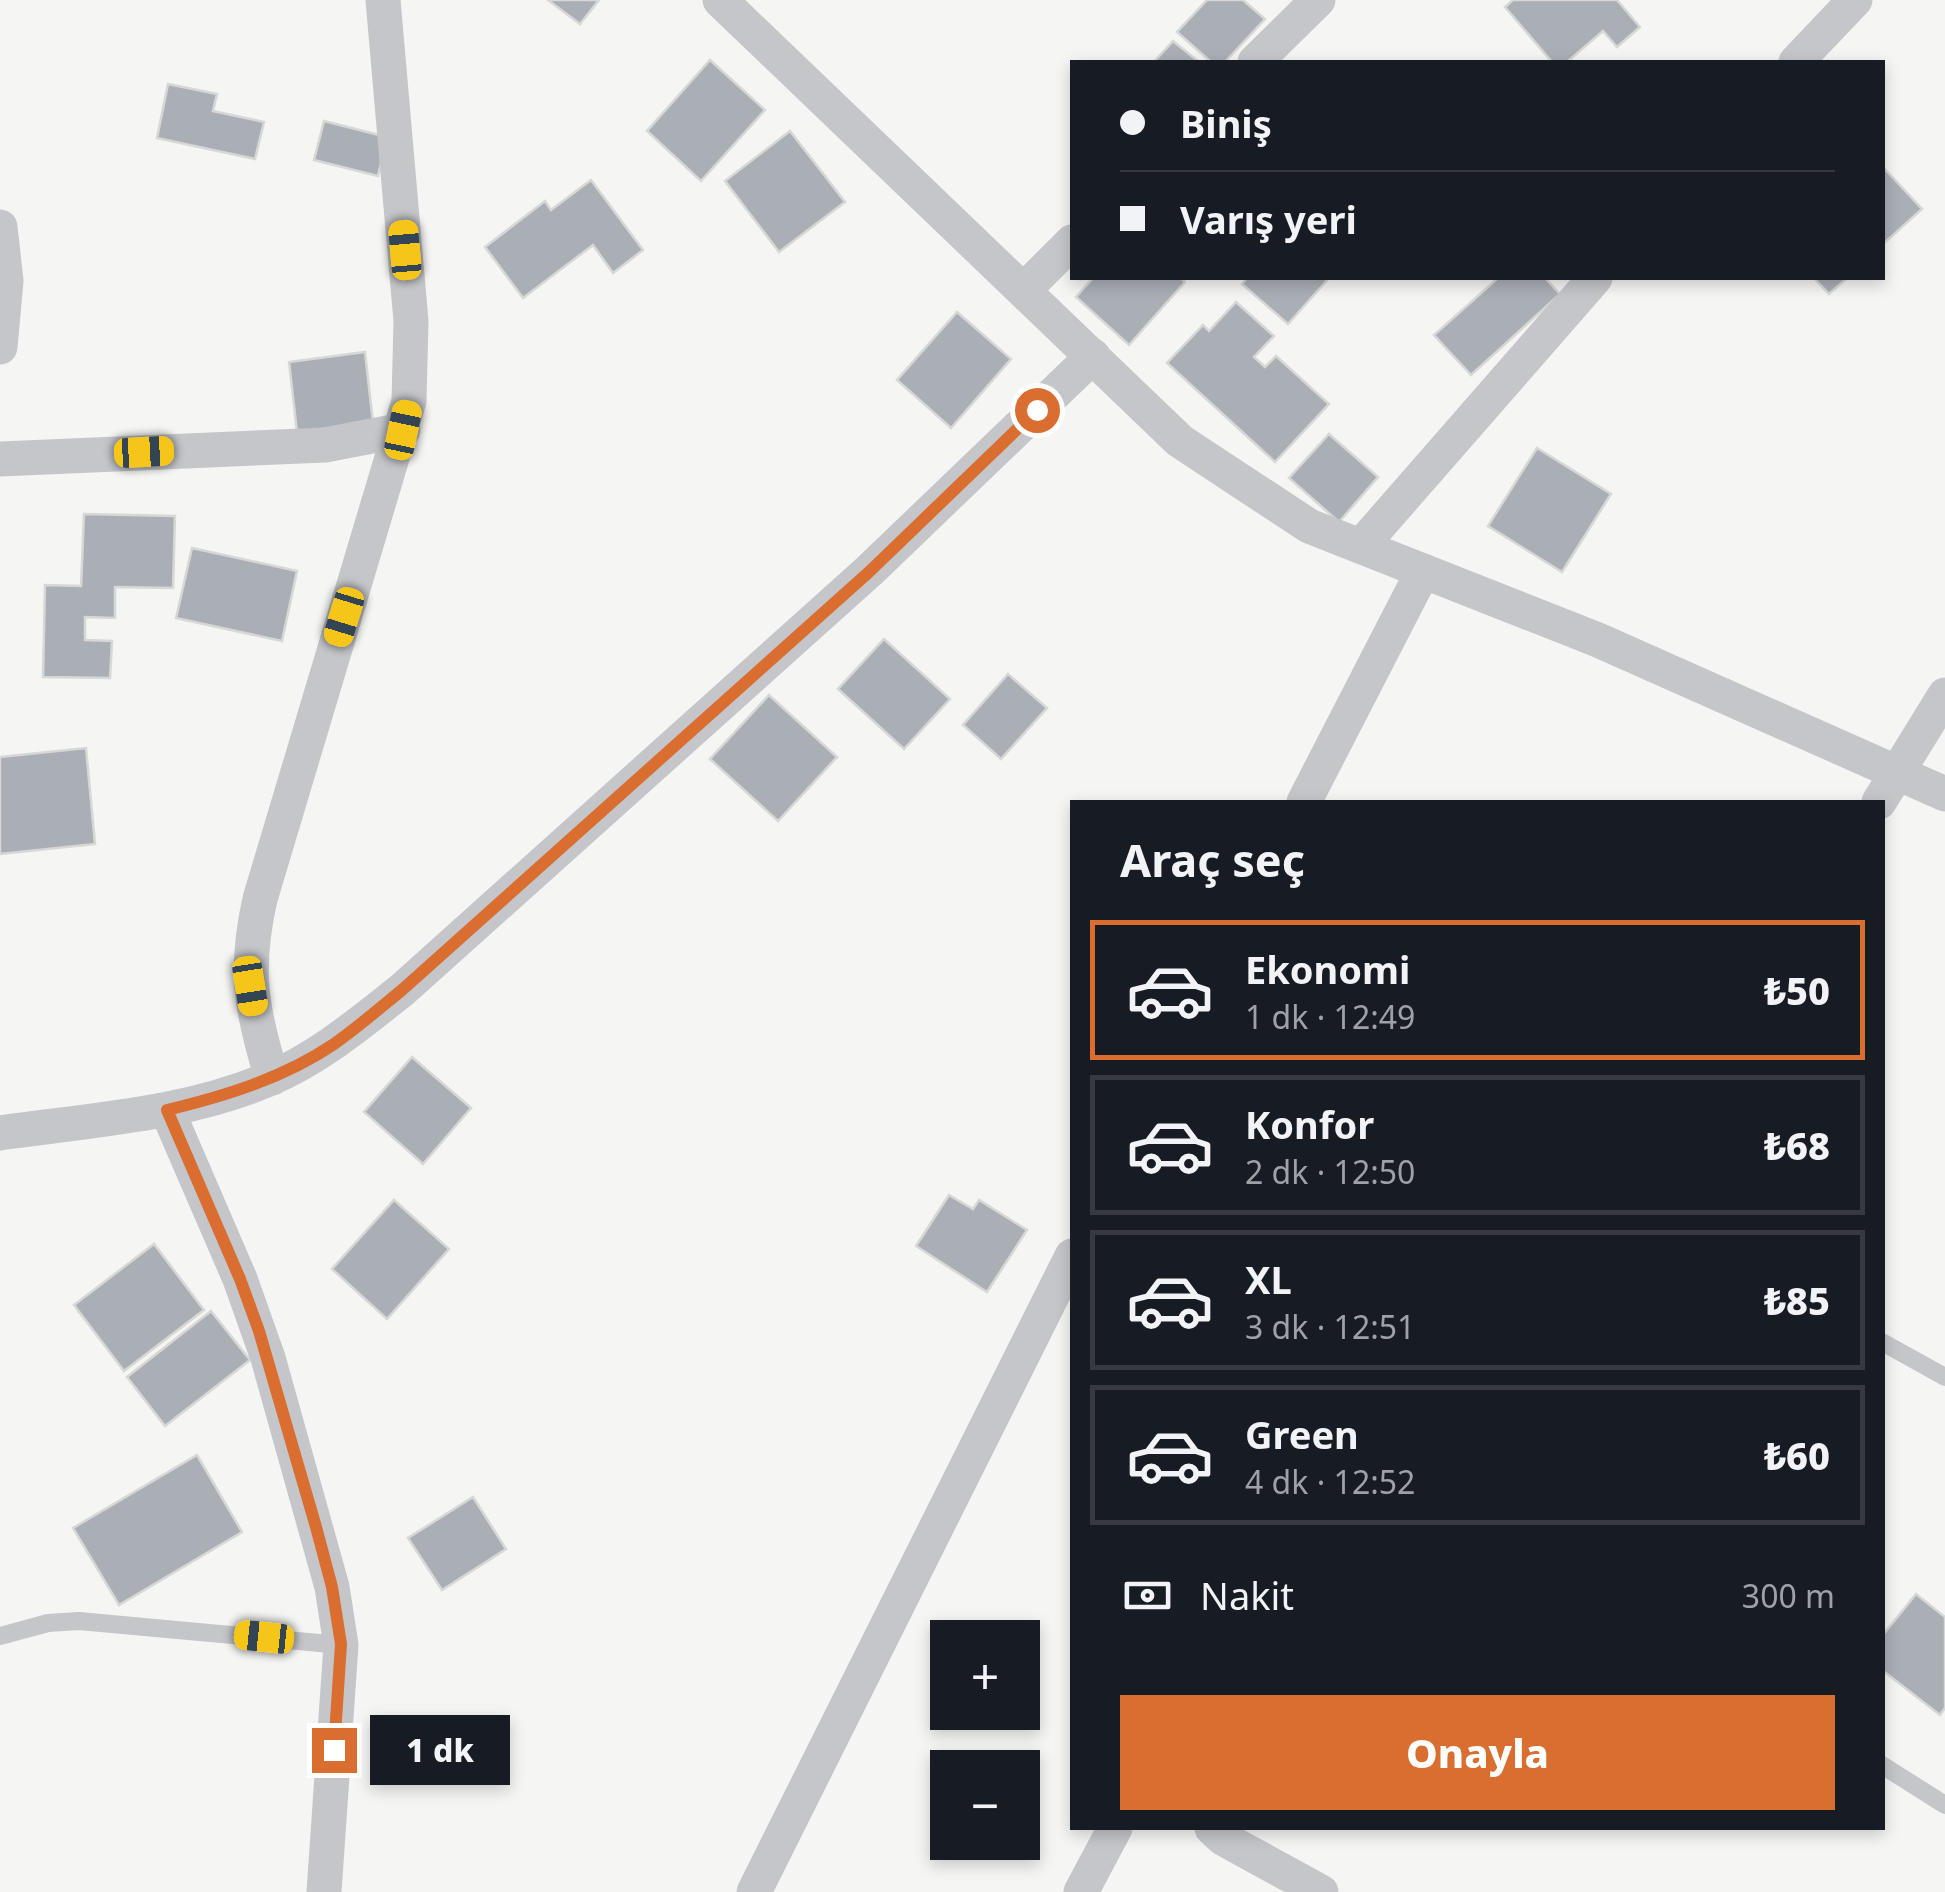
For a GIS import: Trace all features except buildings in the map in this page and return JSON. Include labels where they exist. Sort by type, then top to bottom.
[{"type":"street","points":[[272,1078],[256,1027],[250,986],[251,941],[266,880],[403,430],[413,366],[383,0]]},
{"type":"street","points":[[1257,60],[1318,0]]},
{"type":"street","points":[[1798,60],[1855,0]]},
{"type":"street","points":[[730,3],[1180,442],[1310,526],[1598,640],[1888,788],[1945,794]]},
{"type":"street","points":[[0,227],[6,282],[0,346]]},
{"type":"street","points":[[1024,290],[1070,244]]},
{"type":"street","points":[[1362,546],[1593,280]]},
{"type":"street","points":[[0,1133],[167,1110],[214,1099],[272,1078],[333,1044],[402,990],[869,572],[1093,356]]},
{"type":"street","points":[[0,459],[325,445],[403,430]]},
{"type":"street","points":[[1305,800],[1422,571]]},
{"type":"street","points":[[1888,788],[1945,694]]},
{"type":"street","points":[[167,1110],[240,1279],[268,1358],[328,1572],[341,1644],[321,1891]]},
{"type":"street","points":[[754,1892],[1070,1260]]},
{"type":"street","points":[[1081,1892],[1114,1830]]},
{"type":"street","points":[[1214,1830],[1321,1892]]},
{"type":"lane","points":[[1885,1344],[1945,1377]]},
{"type":"lane","points":[[0,1636],[79,1621],[341,1644]]},
{"type":"lane","points":[[1885,1767],[1945,1805]]},
{"type":"route","points":[[334,1750],[341,1644],[332,1587],[259,1331],[167,1110],[214,1099],[272,1078],[333,1044],[402,990],[869,572],[1037,410]]}]
